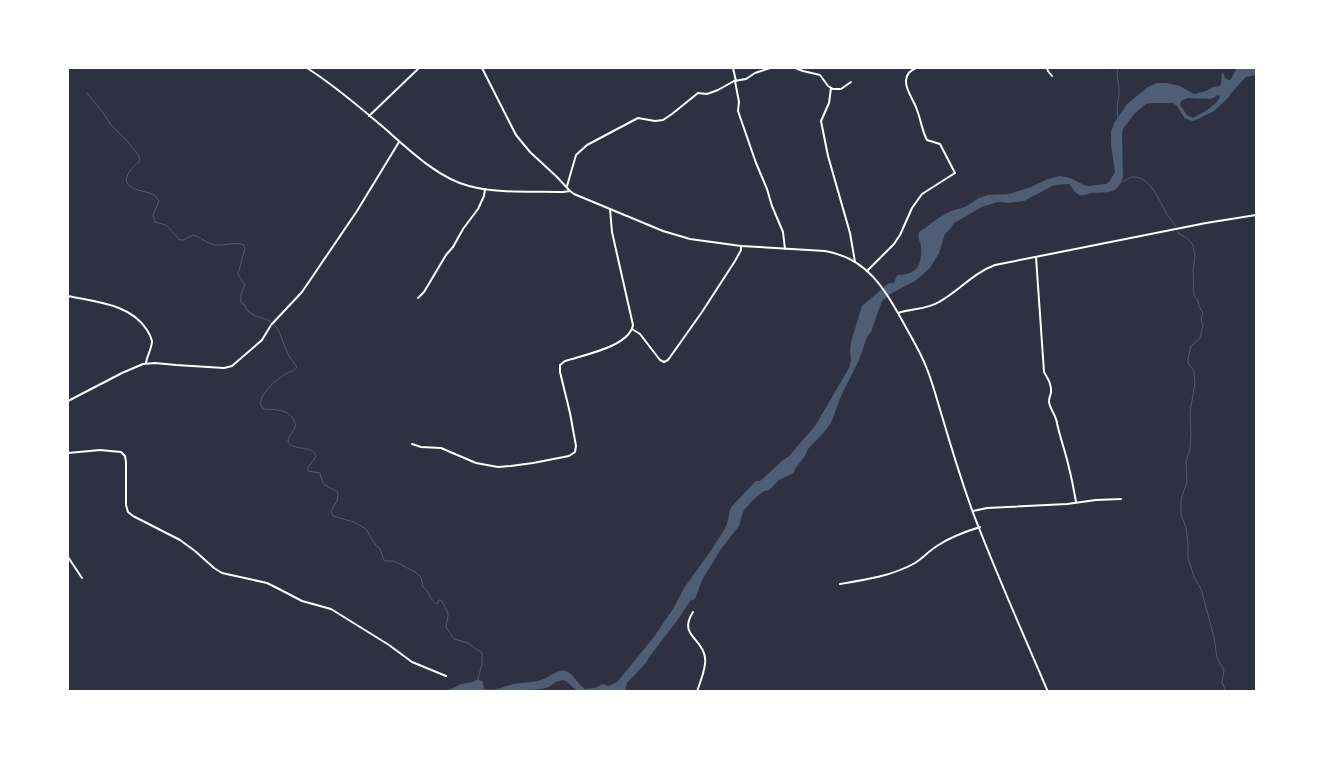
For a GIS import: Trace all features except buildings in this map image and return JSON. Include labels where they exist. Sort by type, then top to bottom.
[{"type":"street","points":[[307,68],[350,98],[399,142],[436,170],[450,179],[469,186],[485,189],[570,191],[679,236],[705,242],[741,246],[830,252],[855,262],[867,271],[888,296],[928,370],[959,473],[973,511],[1048,692]]},
{"type":"street","points":[[369,116],[419,68]]},
{"type":"street","points":[[482,68],[516,135],[530,152],[570,191]]},
{"type":"street","points":[[732,68],[739,102],[738,111],[783,232],[785,249]]},
{"type":"street","points":[[567,186],[576,155],[587,145],[639,117],[655,121],[662,120],[698,93],[707,94],[770,68]]},
{"type":"street","points":[[795,68],[820,75],[831,88],[841,89],[851,82]]},
{"type":"street","points":[[867,271],[900,236],[912,208],[922,194],[955,173],[940,144],[928,140],[908,90],[907,74],[916,68]]},
{"type":"street","points":[[1047,68],[1052,76]]},
{"type":"street","points":[[831,88],[830,98],[821,121],[828,156],[850,233],[855,262]]},
{"type":"street","points":[[68,402],[122,372],[146,363],[230,368],[262,340],[271,325],[306,288],[399,142]]},
{"type":"street","points":[[418,298],[424,292],[463,229],[476,213],[484,196],[485,189]]},
{"type":"street","points":[[412,444],[421,447],[441,448],[476,463],[498,467],[533,463],[572,454],[575,451],[576,446],[560,365],[565,361],[609,347],[625,338],[632,328],[632,318],[612,232],[610,209]]},
{"type":"street","points":[[898,314],[904,311],[932,306],[942,301],[986,268],[1014,260],[1256,215]]},
{"type":"street","points":[[632,328],[640,334],[660,360],[664,362],[668,360],[739,255],[741,246]]},
{"type":"street","points":[[1036,257],[1044,372],[1051,387],[1049,403],[1056,417],[1076,502]]},
{"type":"street","points":[[68,296],[108,305],[140,320],[152,340],[146,363]]},
{"type":"street","points":[[68,453],[100,450],[121,452],[125,456],[126,462],[126,506],[128,512],[133,516],[180,540],[222,573],[267,584],[279,588],[302,602],[331,609],[418,665],[446,676]]},
{"type":"street","points":[[973,511],[987,508],[1121,499]]},
{"type":"street","points":[[840,584],[866,579],[903,568],[948,540],[980,527]]},
{"type":"street","points":[[68,557],[82,578]]},
{"type":"street","points":[[693,612],[688,624],[692,637],[706,660],[697,692]]},
{"type":"water","points":[[1237,68],[1256,68],[1256,75],[1246,77],[1214,111],[1196,120],[1185,119],[1173,103],[1146,104],[1134,114],[1122,133],[1123,177],[1115,190],[1081,195],[1069,184],[1054,185],[1024,201],[998,202],[982,207],[954,223],[945,234],[939,253],[930,268],[915,281],[892,293],[882,301],[871,332],[841,396],[831,423],[808,449],[794,473],[779,480],[769,490],[764,491],[744,510],[739,526],[721,549],[702,580],[695,599],[690,601],[645,664],[627,683],[625,691],[577,691],[563,680],[542,689],[522,691],[441,692],[478,679],[483,682],[484,689],[488,690],[517,683],[538,681],[562,671],[570,674],[585,689],[595,688],[603,684],[609,686],[618,681],[653,638],[673,609],[684,588],[724,530],[732,506],[756,481],[760,481],[789,456],[815,426],[849,368],[851,342],[862,306],[889,283],[894,283],[897,275],[913,271],[919,265],[921,246],[918,237],[919,232],[940,217],[965,207],[979,198],[987,195],[1009,194],[1048,179],[1060,176],[1088,186],[1106,184],[1115,172],[1111,132],[1114,123],[1127,104],[1148,87],[1157,83],[1180,86],[1194,94],[1220,86],[1223,72],[1225,78],[1231,79]],"holes":[[[1218,95],[1220,97],[1212,106],[1193,118],[1187,115],[1180,105],[1181,101],[1187,98],[1211,99]]]},
{"type":"waterway","points":[[1118,68],[1118,118]]},
{"type":"waterway","points":[[87,93],[111,125],[139,156],[140,161],[132,168],[127,181],[132,187],[150,193],[157,198],[159,201],[153,215],[155,222],[166,225],[180,240],[193,235],[213,244],[237,243],[244,245],[245,249],[238,274],[245,285],[241,294],[241,303],[252,314],[275,325],[288,354],[297,367],[267,390],[260,403],[263,409],[283,411],[294,420],[296,426],[289,438],[289,444],[294,447],[311,450],[316,455],[308,467],[308,471],[320,473],[323,483],[338,493],[337,501],[331,511],[333,516],[354,522],[366,529],[380,549],[384,560],[394,561],[415,572],[421,577],[423,587],[432,600],[437,604],[439,600],[442,601],[448,613],[446,627],[454,639],[468,643],[482,653],[482,664],[478,679]]},
{"type":"waterway","points":[[1122,182],[1133,177],[1144,180],[1149,184],[1176,227]]},
{"type":"waterway","points":[[1177,231],[1193,245],[1195,256],[1193,271],[1194,295],[1203,313],[1200,338],[1191,346],[1188,359],[1188,363],[1194,371],[1195,383],[1190,412],[1191,434],[1190,449],[1186,462],[1187,482],[1181,499],[1181,514],[1186,528],[1188,558],[1194,577],[1201,589],[1214,637],[1217,658],[1224,670],[1222,682],[1226,692]]}]
